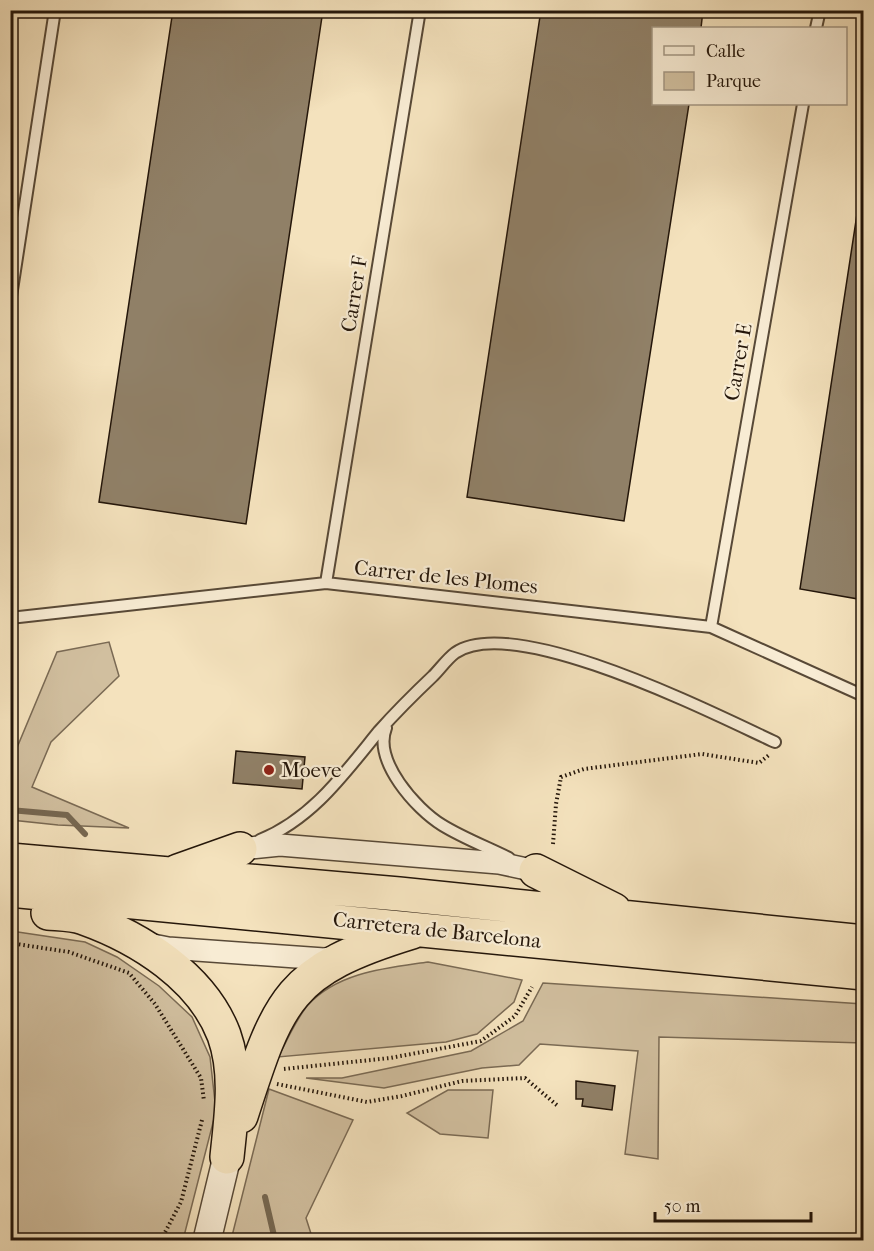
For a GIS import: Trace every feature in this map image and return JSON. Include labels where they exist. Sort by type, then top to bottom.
[{"type":"highway","points":[[165,875],[240,849]]},
{"type":"highway","name":"Carretera de Barcelona","points":[[10,860],[399,894],[864,942]]},
{"type":"highway","points":[[536,871],[631,919]]},
{"type":"highway","name":"Carretera de Barcelona","points":[[10,890],[864,973]]},
{"type":"highway","points":[[10,909],[83,917],[135,941],[182,975],[214,1016],[224,1036],[232,1080],[227,1157]]},
{"type":"highway","points":[[227,1157],[260,1080],[274,1023],[287,1000],[304,982],[346,955],[422,929]]},
{"type":"street","points":[[240,849],[280,845],[499,863],[536,871]]},
{"type":"street","points":[[135,941],[168,948],[324,959],[346,955]]},
{"type":"street","points":[[207,1240],[227,1157]]},
{"type":"lane","points":[[10,303],[55,10]]},
{"type":"lane","name":"Carrer F","points":[[326,583],[420,10]]},
{"type":"lane","points":[[816,27],[820,10]]},
{"type":"lane","name":"Carrer E","points":[[711,627],[803,105]]},
{"type":"lane","name":"Carrer de les Plomes","points":[[10,618],[326,583],[711,627],[864,696]]},
{"type":"lane","points":[[240,849],[275,834],[319,802],[390,719],[455,653],[490,643],[596,663],[776,742]]},
{"type":"lane","points":[[390,719],[382,738],[382,750],[392,770],[418,805],[442,826],[536,871]]},
{"type":"path","points":[[553,844],[561,777],[584,769],[702,754],[759,763],[771,753],[776,742]]},
{"type":"path","points":[[10,943],[69,952],[129,973],[155,1004],[201,1078],[205,1109],[181,1202],[161,1240]]},
{"type":"path","points":[[260,1080],[279,1070],[390,1058],[481,1041],[515,1016],[532,987]]},
{"type":"path","points":[[260,1080],[367,1102],[462,1081],[525,1078],[559,1107]]},
{"type":"green space","points":[[109,642],[119,676],[51,742],[32,787],[129,828],[58,825],[11,820],[11,762],[57,652]]},
{"type":"green space","points":[[11,931],[85,942],[117,957],[159,986],[192,1017],[210,1057],[216,1111],[183,1240],[11,1240]]},
{"type":"green space","points":[[428,962],[522,980],[514,1002],[477,1034],[446,1042],[278,1057],[308,1005],[334,985],[364,973]]},
{"type":"green space","points":[[543,983],[863,1004],[863,1043],[659,1037],[658,1159],[625,1154],[638,1051],[540,1044],[519,1065],[482,1068],[384,1088],[306,1078],[342,1078],[471,1051],[523,1021]]},
{"type":"green space","points":[[269,1089],[353,1120],[306,1218],[313,1240],[231,1240]]},
{"type":"green space","points":[[448,1090],[493,1090],[488,1138],[440,1134],[407,1113]]},
{"type":"building","points":[[173,10],[323,10],[246,524],[99,502]]},
{"type":"building","points":[[541,10],[703,10],[701,27],[652,27],[652,105],[689,105],[624,521],[467,497]]},
{"type":"building","points":[[864,168],[864,600],[800,589]]},
{"type":"building","name":"Moeve","points":[[236,751],[305,757],[302,789],[233,783]]},
{"type":"building","points":[[576,1081],[615,1086],[612,1110],[582,1106],[583,1099],[576,1099]]},
{"type":"waterway","points":[[10,810],[67,815],[85,834]]},
{"type":"waterway","points":[[265,1197],[275,1240]]},
{"type":"place","name":"Moeve","points":[[269,770]]}]
